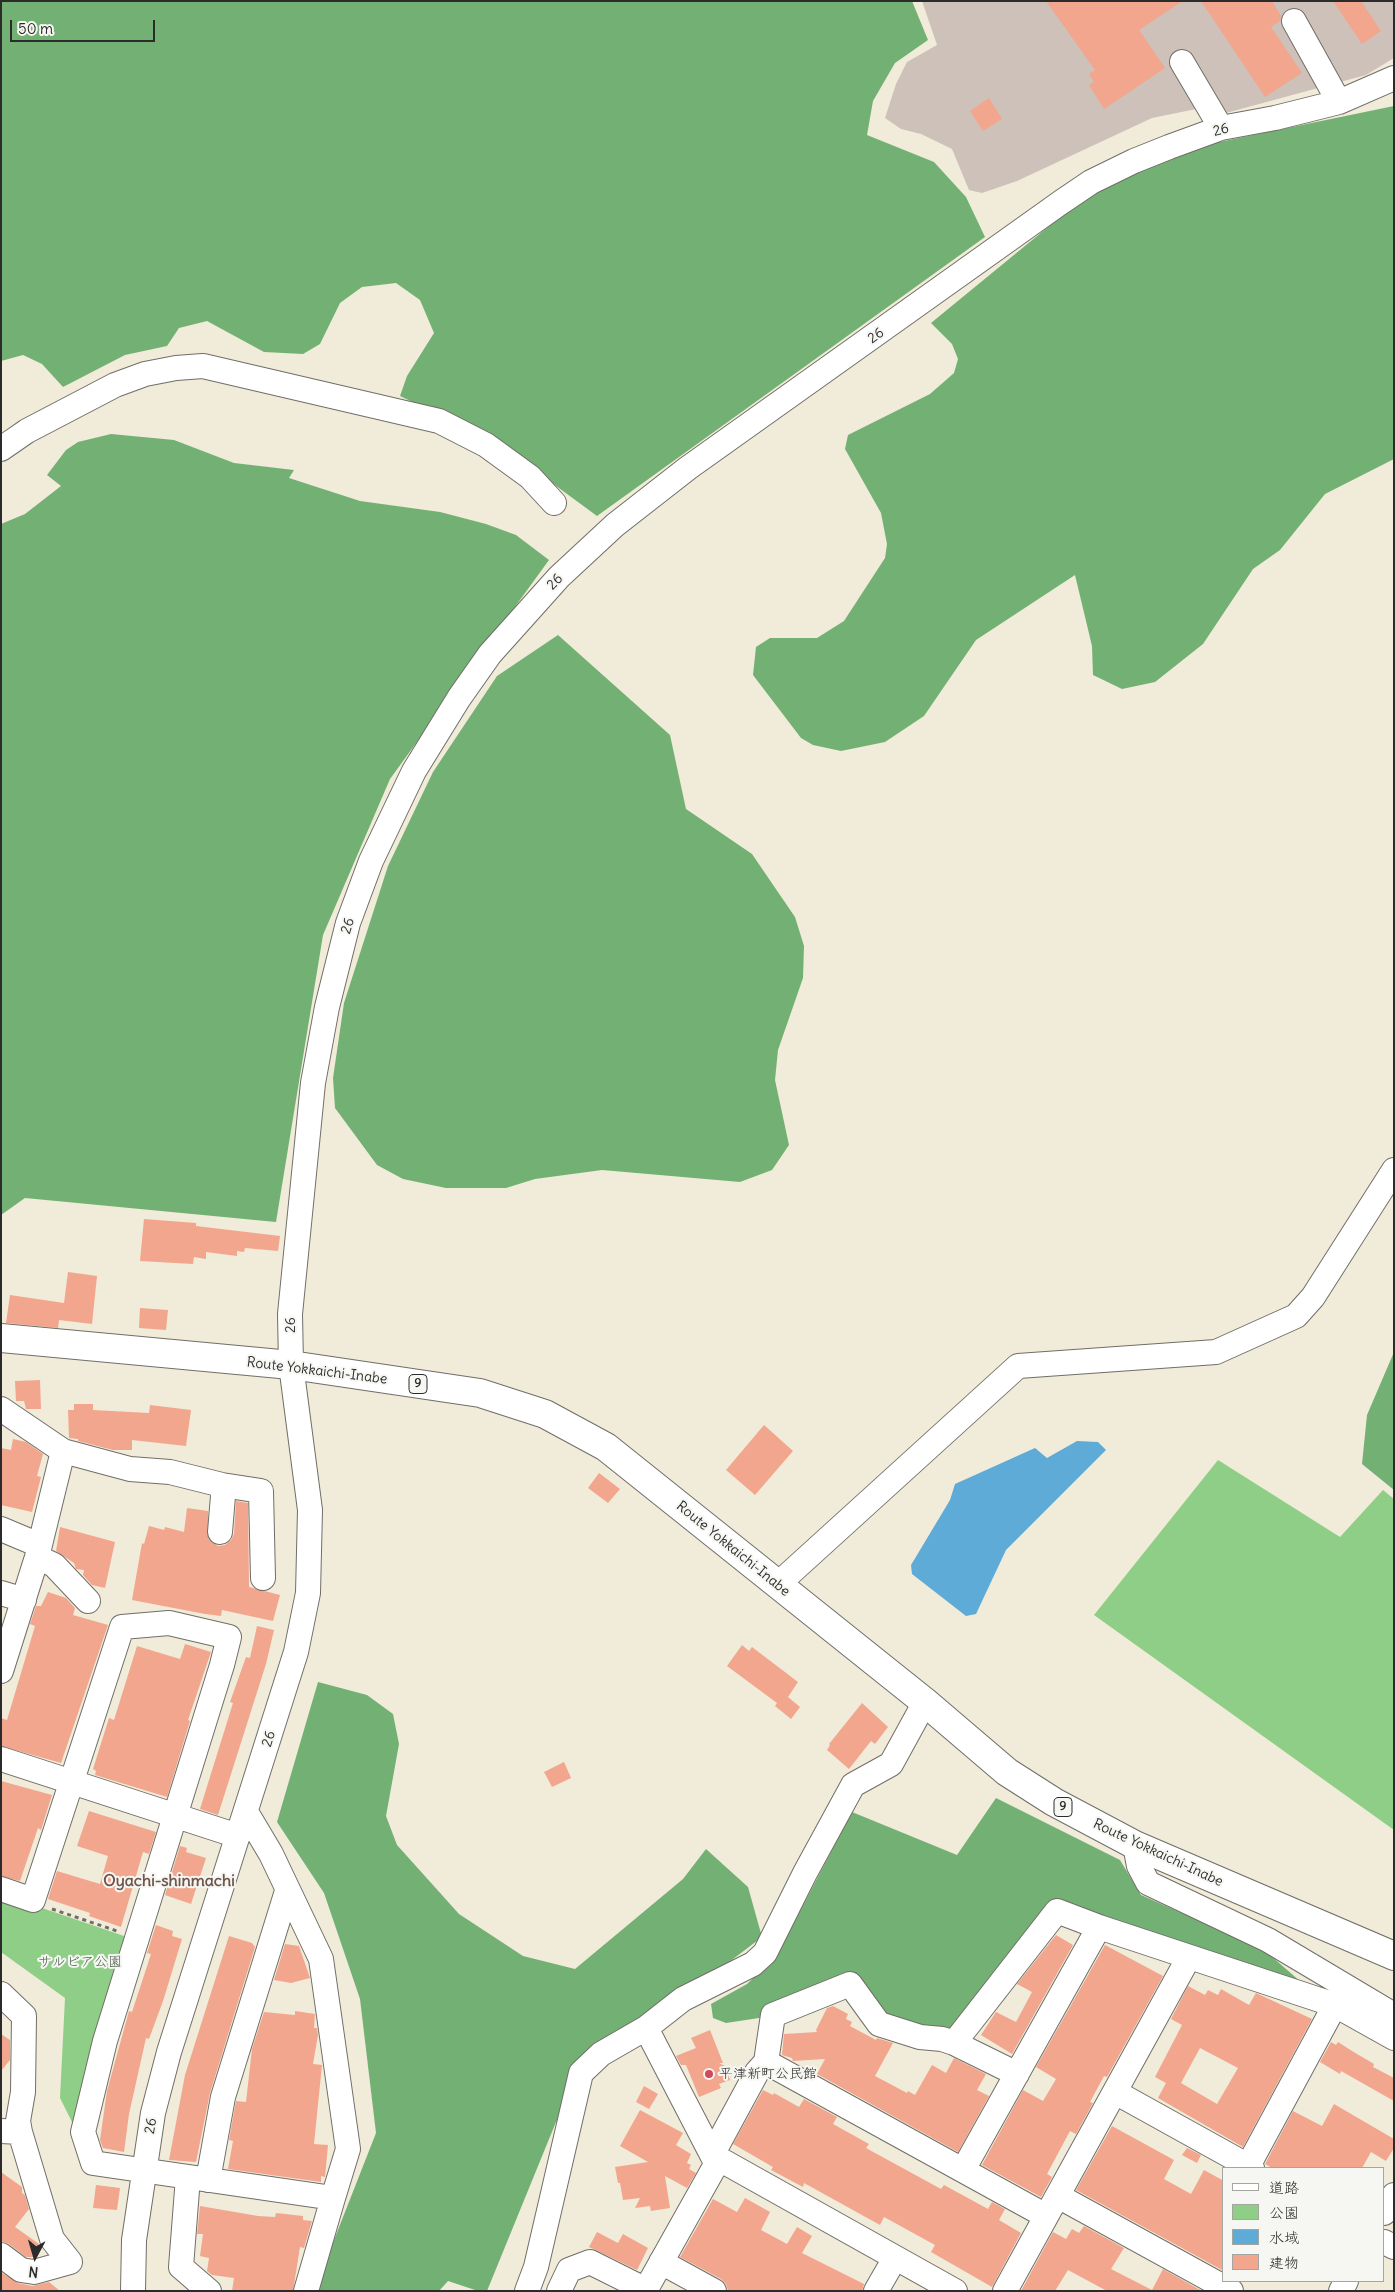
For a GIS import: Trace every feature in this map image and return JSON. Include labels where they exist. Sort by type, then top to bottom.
[{"type":"main road","name":"Route Yokkaichi-Inabe","points":[[1,1338],[291,1366],[480,1393],[545,1414],[606,1447],[925,1702],[1007,1772],[1054,1802],[1135,1846],[1394,1956]]},
{"type":"street","points":[[1294,21],[1339,102]]},
{"type":"street","points":[[1182,62],[1221,128]]},
{"type":"street","name":"26","points":[[134,2291],[134,2240],[153,2113],[169,2052],[296,1652],[308,1593],[310,1510],[291,1366],[290,1314],[313,1083],[326,1006],[348,923],[371,861],[414,771],[458,698],[490,654],[559,577],[615,525],[688,468],[1091,182],[1134,161],[1221,128],[1275,118],[1339,102],[1394,78]]},
{"type":"street","points":[[1,449],[27,431],[115,385],[145,374],[176,368],[203,366],[439,421],[486,445],[523,472],[554,503]]},
{"type":"street","points":[[777,1585],[1018,1366],[1216,1352],[1296,1316],[1313,1297],[1394,1170]]},
{"type":"street","points":[[1,1409],[63,1452],[130,1469],[170,1472],[222,1485],[261,1491],[263,1578]]},
{"type":"street","points":[[1,1671],[38,1551],[63,1452]]},
{"type":"street","points":[[220,1532],[222,1485]]},
{"type":"street","points":[[1,1529],[38,1551],[88,1601]]},
{"type":"street","points":[[1,1593],[24,1600]]},
{"type":"street","points":[[1,1890],[34,1900],[122,1627],[169,1623],[229,1637],[176,1816],[104,2041],[83,2132],[93,2163],[333,2198]]},
{"type":"street","points":[[527,2291],[536,2266],[581,2073],[601,2054],[646,2028],[683,1999],[753,1964],[765,1952],[853,1785],[891,1764],[925,1702]]},
{"type":"street","points":[[1,1759],[238,1836]]},
{"type":"street","points":[[246,1812],[271,1854],[321,1959],[348,2148],[306,2291]]},
{"type":"street","points":[[1135,1846],[1139,1866],[1148,1882],[1268,1940],[1394,2015]]},
{"type":"street","points":[[209,2291],[181,2267],[198,2179],[288,1891]]},
{"type":"street","points":[[954,2043],[1057,1910],[1099,1927],[1336,2005],[1394,2038]]},
{"type":"street","points":[[964,2170],[1099,1927]]},
{"type":"street","points":[[1005,2291],[1189,1957]]},
{"type":"street","points":[[559,2291],[569,2270],[590,2262],[645,2290],[757,2072],[766,2062],[773,2015],[850,1984],[879,2024],[920,2037],[942,2039],[954,2043],[1017,2074]]},
{"type":"street","points":[[1,1994],[24,2016],[23,2092],[18,2121],[7,2130],[52,2239],[70,2262],[34,2272],[21,2270],[1,2255]]},
{"type":"street","points":[[1115,2092],[1250,2167],[1336,2005]]},
{"type":"street","points":[[646,2028],[715,2157],[955,2291]]},
{"type":"street","points":[[766,2062],[1046,2216]]},
{"type":"street","points":[[1385,2211],[1394,2195]]},
{"type":"street","points":[[1058,2196],[1231,2291]]},
{"type":"street","points":[[876,2291],[895,2258]]},
{"type":"street","points":[[661,2262],[714,2291]]},
{"type":"path","points":[[34,1900],[42,1906],[137,1937]]},
{"type":"shaded area","points":[[922,1],[1394,1],[1394,58],[1366,75],[1226,113],[1201,108],[1152,118],[1017,181],[982,193],[969,190],[952,149],[921,134],[901,129],[885,118],[896,84],[907,62],[937,45]]},
{"type":"green space","points":[[1,1],[912,1],[928,40],[895,63],[873,101],[867,135],[934,162],[966,197],[985,237],[597,516],[548,480],[433,412],[400,396],[407,376],[434,333],[420,300],[396,283],[362,287],[340,303],[320,344],[303,354],[264,352],[207,321],[179,328],[167,346],[125,355],[63,387],[42,364],[23,355],[1,361]]},
{"type":"green space","points":[[1394,106],[1394,459],[1325,494],[1280,550],[1253,569],[1203,644],[1155,682],[1122,689],[1093,675],[1092,646],[1075,575],[976,640],[924,716],[885,742],[841,751],[813,745],[801,738],[753,675],[756,647],[770,638],[817,638],[844,621],[885,558],[887,544],[881,513],[845,449],[848,435],[930,394],[954,373],[958,359],[952,344],[931,323],[1081,200],[1185,149]]},
{"type":"green space","points":[[111,434],[174,440],[234,463],[294,470],[289,478],[360,501],[440,512],[486,524],[516,535],[549,560],[390,779],[323,935],[276,1222],[25,1198],[1,1215],[1,524],[25,514],[61,486],[47,475],[66,450],[78,442]]},
{"type":"green space","points":[[558,635],[670,735],[686,809],[752,854],[795,917],[804,946],[803,978],[778,1050],[775,1080],[789,1145],[772,1170],[740,1182],[602,1170],[535,1179],[506,1188],[446,1188],[403,1179],[377,1165],[335,1108],[333,1078],[344,1003],[388,866],[433,772],[497,676]]},
{"type":"green space","points":[[1394,1352],[1394,1490],[1362,1464],[1367,1415]]},
{"type":"green space","points":[[1218,1460],[1340,1537],[1383,1490],[1394,1499],[1394,1830],[1094,1615]]},
{"type":"green space","points":[[318,1682],[367,1695],[393,1714],[399,1744],[386,1816],[397,1845],[459,1914],[523,1956],[575,1969],[683,1879],[706,1849],[748,1887],[762,1937],[589,2069],[556,2122],[487,2291],[478,2291],[448,2281],[439,2291],[314,2291],[376,2133],[360,1999],[324,1893],[277,1822]]},
{"type":"green space","points":[[996,1798],[1120,1860],[1141,1895],[1263,1949],[1301,1982],[1056,1908],[955,2041],[887,2014],[852,1976],[759,2018],[726,2023],[713,2018],[711,2004],[747,1984],[777,1955],[852,1812],[957,1855]]},
{"type":"green space","name":"サルビア公園","points":[[1,1894],[127,1937],[85,2073],[77,2132],[60,2098],[65,1998],[1,1952]]},
{"type":"water","points":[[1077,1441],[1098,1442],[1106,1450],[1006,1550],[976,1614],[966,1616],[912,1574],[911,1565],[950,1500],[955,1484],[1035,1448],[1047,1458]]},
{"type":"building","points":[[1046,1],[1183,1],[1139,30],[1165,68],[1104,109],[1089,85],[1094,82],[1089,74],[1095,70]]},
{"type":"building","points":[[1201,1],[1272,1],[1281,16],[1280,21],[1271,27],[1302,73],[1265,97]]},
{"type":"building","points":[[1333,1],[1361,1],[1381,31],[1362,44]]},
{"type":"building","points":[[989,98],[1002,119],[983,131],[970,111]]},
{"type":"building","points":[[144,1219],[196,1223],[196,1226],[280,1236],[278,1251],[245,1248],[244,1252],[237,1251],[237,1256],[206,1252],[206,1259],[194,1257],[193,1264],[140,1261]]},
{"type":"building","points":[[68,1272],[97,1276],[92,1324],[59,1320],[58,1328],[6,1323],[10,1295],[64,1303]]},
{"type":"building","points":[[140,1308],[168,1310],[166,1330],[139,1328]]},
{"type":"building","points":[[40,1380],[41,1409],[26,1409],[24,1401],[16,1401],[15,1381]]},
{"type":"building","points":[[74,1404],[93,1404],[93,1410],[149,1413],[150,1405],[191,1410],[186,1446],[132,1440],[132,1450],[113,1450],[69,1438],[68,1410],[74,1410]]},
{"type":"building","points":[[764,1425],[793,1451],[755,1495],[726,1470]]},
{"type":"building","points":[[13,1439],[26,1442],[43,1454],[37,1476],[41,1477],[32,1512],[1,1505],[1,1448],[11,1450]]},
{"type":"building","points":[[599,1473],[620,1489],[608,1503],[588,1488]]},
{"type":"building","points":[[236,1501],[248,1503],[249,1587],[280,1595],[273,1621],[222,1610],[221,1616],[132,1600],[142,1543],[144,1544],[149,1526],[164,1530],[165,1527],[184,1532],[187,1508],[208,1511],[208,1538],[218,1546],[225,1545],[234,1534]]},
{"type":"building","points":[[60,1527],[115,1542],[105,1588],[92,1585],[83,1575],[84,1570],[76,1569],[74,1563],[56,1551]]},
{"type":"building","points":[[48,1592],[66,1598],[75,1608],[73,1615],[108,1625],[61,1763],[1,1746],[1,1718],[7,1720],[35,1626],[30,1624],[36,1606],[41,1606]]},
{"type":"building","points":[[257,1626],[274,1630],[266,1664],[218,1815],[200,1809],[233,1703],[230,1702],[246,1657],[250,1658]]},
{"type":"building","points":[[185,1644],[211,1652],[188,1720],[190,1721],[167,1797],[95,1775],[96,1771],[93,1769],[109,1718],[114,1720],[137,1646],[180,1659]]},
{"type":"building","points":[[742,1645],[749,1651],[752,1647],[798,1682],[788,1697],[800,1707],[791,1719],[775,1706],[777,1703],[727,1666]]},
{"type":"building","points":[[862,1703],[888,1727],[875,1744],[871,1741],[849,1769],[827,1750],[829,1744]]},
{"type":"building","points":[[564,1762],[571,1778],[552,1787],[544,1772]]},
{"type":"building","points":[[1,1781],[52,1795],[41,1830],[38,1828],[20,1881],[1,1876]]},
{"type":"building","points":[[89,1811],[156,1832],[149,1854],[143,1852],[121,1927],[89,1916],[90,1913],[48,1899],[57,1871],[100,1884],[108,1856],[77,1846]]},
{"type":"building","points":[[180,1846],[187,1848],[186,1852],[206,1858],[191,1904],[165,1895]]},
{"type":"building","points":[[156,1925],[173,1931],[172,1936],[182,1939],[163,2001],[149,2039],[146,2038],[129,2114],[124,2152],[103,2148],[100,2140],[107,2091],[129,2011],[132,2012],[151,1954],[147,1953]]},
{"type":"building","points":[[1056,1935],[1073,1945],[1012,2054],[981,2035],[996,2012],[1016,2022],[1032,1992],[1017,1984]]},
{"type":"building","points":[[229,1936],[252,1943],[255,1947],[210,2093],[196,2162],[169,2160],[185,2075]]},
{"type":"building","points":[[285,1944],[299,1946],[310,1978],[291,1983],[274,1980]]},
{"type":"building","points":[[1105,1945],[1163,1976],[1107,2077],[1104,2076],[1090,2102],[1093,2103],[1076,2134],[1070,2131],[1047,2174],[1052,2177],[1041,2197],[982,2165],[1023,2090],[1043,2101],[1056,2079],[1036,2067]]},
{"type":"building","points":[[1188,1986],[1205,1995],[1208,1990],[1218,1995],[1221,1989],[1249,2005],[1256,1993],[1312,2019],[1243,2147],[1158,2098],[1166,2083],[1155,2077],[1182,2025],[1171,2019]],"holes":[[[1200,2048],[1238,2068],[1217,2104],[1181,2083]]]},
{"type":"building","points":[[833,2006],[848,2014],[846,2019],[852,2022],[850,2026],[876,2040],[877,2038],[893,2043],[875,2076],[907,2093],[908,2091],[915,2095],[932,2065],[946,2073],[954,2058],[986,2074],[977,2090],[989,2096],[958,2152],[817,2074],[825,2059],[793,2061],[792,2058],[782,2055],[784,2034],[817,2032],[816,2030],[827,2008]]},
{"type":"building","points":[[295,2011],[315,2014],[314,2028],[317,2028],[318,2035],[313,2064],[322,2065],[314,2144],[328,2145],[325,2177],[321,2176],[321,2182],[228,2169],[233,2141],[229,2140],[236,2101],[246,2102],[252,2049],[264,2012],[295,2015]]},
{"type":"building","name":"平津新町公民館","points":[[710,2030],[723,2063],[719,2063],[725,2066],[730,2080],[719,2084],[721,2088],[699,2097],[686,2065],[681,2065],[676,2056],[696,2048],[691,2038]]},
{"type":"building","points":[[1,2034],[10,2040],[10,2060],[1,2071]]},
{"type":"building","points":[[1331,2042],[1336,2045],[1338,2042],[1374,2064],[1373,2067],[1394,2078],[1394,2101],[1341,2071],[1340,2074],[1320,2062]]},
{"type":"building","points":[[644,2086],[658,2094],[649,2109],[636,2102]]},
{"type":"building","points":[[763,2090],[773,2095],[774,2093],[799,2107],[804,2099],[837,2117],[833,2124],[869,2144],[866,2148],[941,2189],[944,2185],[988,2209],[992,2202],[1005,2209],[999,2220],[1021,2233],[992,2287],[931,2252],[935,2245],[884,2217],[880,2225],[804,2183],[803,2187],[771,2170],[773,2167],[733,2144]]},
{"type":"building","points":[[1334,2104],[1394,2139],[1394,2148],[1386,2161],[1371,2152],[1363,2167],[1270,2167],[1265,2164],[1293,2111],[1322,2126]]},
{"type":"building","points":[[640,2110],[683,2133],[676,2145],[691,2154],[687,2163],[691,2165],[689,2169],[696,2173],[687,2188],[665,2176],[670,2208],[651,2211],[650,2206],[635,2208],[640,2198],[623,2200],[615,2167],[648,2162],[620,2146]]},
{"type":"building","points":[[1112,2126],[1174,2160],[1164,2179],[1191,2194],[1204,2170],[1222,2180],[1222,2270],[1076,2190]]},
{"type":"building","points":[[1187,2148],[1201,2155],[1197,2163],[1182,2155]]},
{"type":"building","points":[[1,2172],[22,2187],[22,2193],[25,2195],[29,2209],[15,2227],[39,2244],[35,2250],[39,2253],[36,2257],[26,2257],[9,2244],[1,2241]]},
{"type":"building","points":[[96,2185],[120,2188],[117,2210],[93,2208]]},
{"type":"building","points":[[745,2198],[770,2212],[761,2230],[787,2244],[797,2227],[812,2236],[802,2253],[864,2284],[862,2291],[728,2291],[726,2284],[721,2279],[680,2257],[713,2199],[737,2212]]},
{"type":"building","points":[[200,2206],[258,2216],[275,2217],[276,2213],[303,2216],[303,2220],[312,2221],[304,2248],[300,2247],[293,2291],[232,2291],[234,2278],[212,2275],[207,2271],[209,2258],[200,2256],[203,2234],[197,2234]]},
{"type":"building","points":[[1084,2226],[1124,2248],[1111,2269],[1152,2290],[1163,2269],[1202,2291],[1107,2291],[1068,2270],[1055,2291],[1021,2291],[1053,2232],[1066,2239],[1072,2229],[1079,2233]]},
{"type":"building","points":[[597,2232],[618,2243],[623,2234],[648,2248],[637,2270],[589,2247]]},
{"type":"building","points":[[1,2272],[18,2283],[32,2286],[49,2282],[60,2291],[1,2291]]},
{"type":"place","name":"平津新町公民館","points":[[709,2074]]},
{"type":"district","name":"Oyachi-shinmachi","points":[[169,1881]]}]
